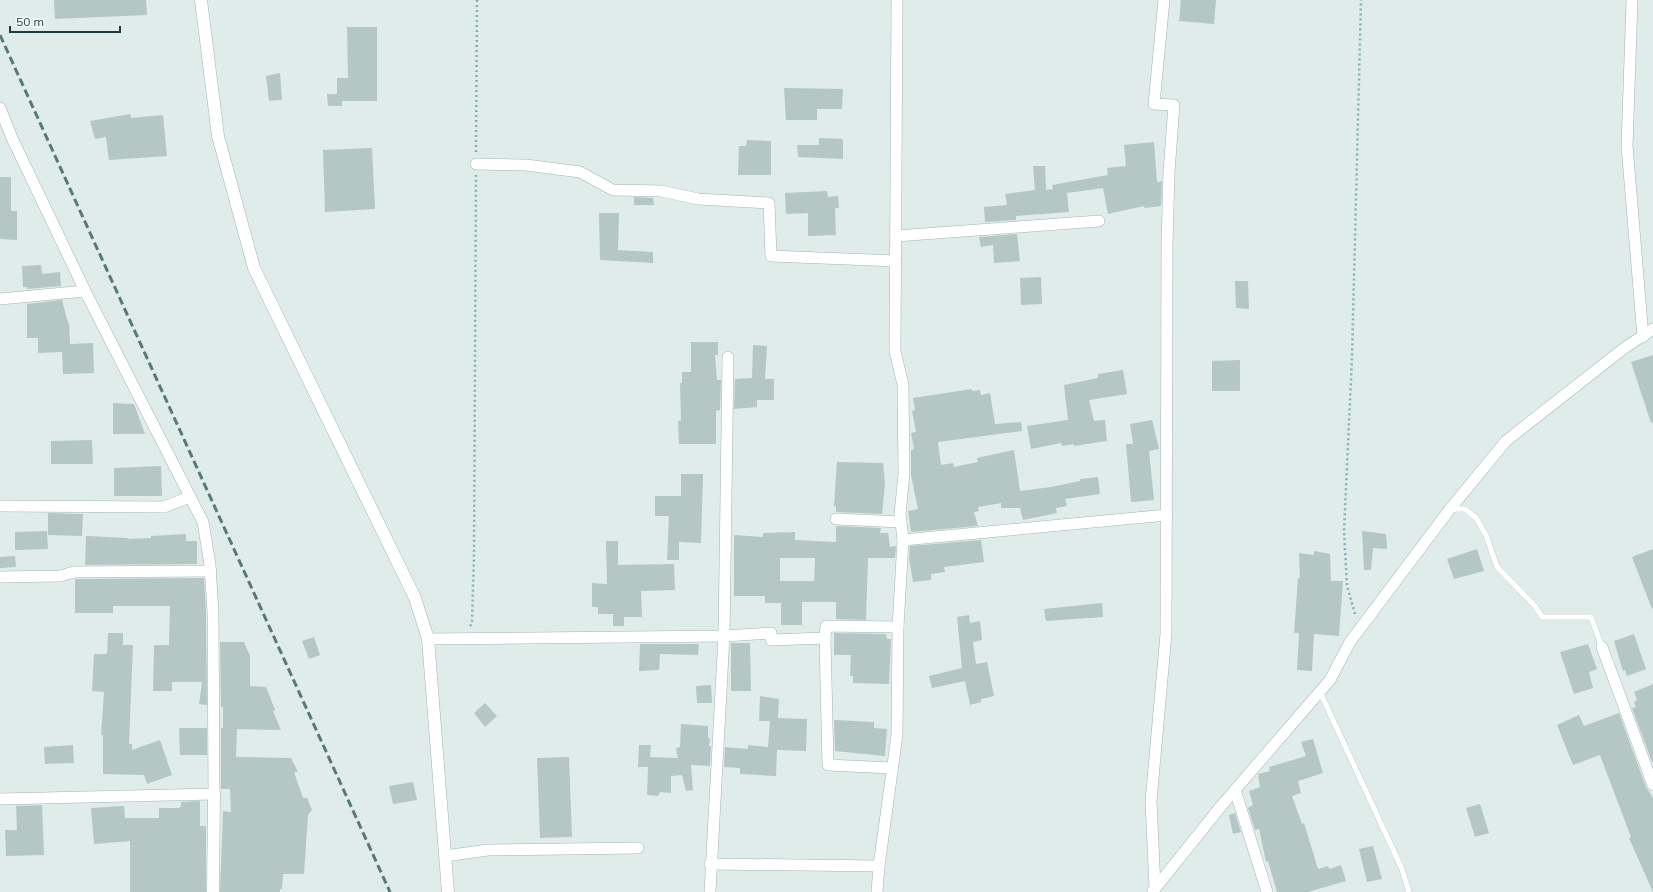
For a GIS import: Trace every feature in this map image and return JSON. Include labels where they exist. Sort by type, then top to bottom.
[{"type":"street","points":[[200,0],[218,136],[254,268],[415,598],[428,639],[448,892]]},
{"type":"street","points":[[878,892],[879,866],[897,735],[898,627],[903,540],[900,514],[904,474],[903,385],[895,351],[897,0]]},
{"type":"street","points":[[1153,890],[1151,801],[1166,634],[1167,244],[1169,172],[1174,105],[1154,104],[1164,0]]},
{"type":"street","points":[[1632,0],[1627,146],[1643,337]]},
{"type":"street","points":[[0,108],[12,138],[85,291],[203,522],[211,571],[214,794],[213,892]]},
{"type":"street","points":[[0,139],[12,138]]},
{"type":"street","points":[[476,164],[526,165],[580,172],[613,190],[661,191],[698,199],[769,203],[771,256],[896,262]]},
{"type":"street","points":[[896,236],[1099,221]]},
{"type":"street","points":[[0,299],[85,291]]},
{"type":"street","points":[[1153,890],[1235,790],[1330,680],[1350,642],[1450,508],[1506,441],[1623,349],[1653,329]]},
{"type":"street","points":[[710,892],[710,864],[724,636],[728,357]]},
{"type":"street","points":[[0,506],[164,507],[190,497]]},
{"type":"street","points":[[903,540],[1167,515]]},
{"type":"street","points":[[836,518],[901,522]]},
{"type":"street","points":[[0,577],[60,576],[74,572],[211,571]]},
{"type":"street","points":[[892,768],[828,765],[825,638],[826,626],[898,627]]},
{"type":"street","points":[[428,639],[724,636],[771,633],[771,640],[825,638]]},
{"type":"street","points":[[1602,647],[1653,785]]},
{"type":"street","points":[[1235,790],[1267,892]]},
{"type":"street","points":[[0,799],[214,794]]},
{"type":"street","points":[[445,856],[488,850],[638,848]]},
{"type":"street","points":[[710,864],[879,866]]},
{"type":"lane","points":[[1450,508],[1465,509],[1476,518],[1486,535],[1497,567],[1535,606],[1542,617],[1591,617],[1602,647]]},
{"type":"lane","points":[[1320,692],[1399,862],[1409,892]]},
{"type":"path","points":[[463,638],[472,622],[474,562],[477,0]]},
{"type":"path","points":[[1360,630],[1347,586],[1344,531],[1352,358],[1361,0]]},
{"type":"building","points":[[54,0],[146,0],[147,15],[55,19]]},
{"type":"building","points":[[1181,0],[1216,0],[1214,24],[1179,21]]},
{"type":"building","points":[[347,27],[377,27],[377,101],[342,101],[342,106],[328,106],[327,94],[337,94],[337,78],[348,78]]},
{"type":"building","points":[[280,73],[282,100],[269,101],[266,76]]},
{"type":"building","points":[[784,88],[843,89],[842,109],[817,109],[817,120],[786,120]]},
{"type":"building","points":[[130,114],[131,118],[163,115],[167,156],[109,160],[106,137],[95,139],[90,121]]},
{"type":"building","points":[[819,138],[843,139],[843,159],[798,157],[797,145],[819,145]]},
{"type":"building","points":[[747,140],[771,141],[771,175],[738,175],[739,146],[746,146]]},
{"type":"building","points":[[1154,142],[1157,182],[1162,181],[1161,206],[1145,208],[1144,206],[1108,214],[1103,188],[1067,193],[1069,212],[1016,216],[1016,220],[985,222],[984,207],[1007,205],[1005,194],[1035,190],[1033,166],[1045,166],[1046,190],[1053,189],[1052,185],[1108,175],[1107,168],[1126,166],[1124,145]]},
{"type":"building","points":[[372,148],[375,209],[325,212],[323,150]]},
{"type":"building","points":[[0,177],[11,177],[11,211],[17,211],[17,240],[0,239]]},
{"type":"building","points":[[827,191],[828,197],[838,196],[839,208],[835,208],[836,235],[808,236],[808,213],[786,214],[785,193]]},
{"type":"building","points":[[634,197],[653,198],[654,205],[634,205]]},
{"type":"building","points":[[599,213],[619,213],[618,250],[653,252],[653,263],[600,260]]},
{"type":"building","points":[[1017,234],[1020,261],[994,263],[993,245],[981,247],[979,237]]},
{"type":"building","points":[[41,265],[42,274],[60,272],[61,286],[27,289],[27,287],[23,287],[22,266]]},
{"type":"building","points":[[1041,277],[1042,304],[1021,305],[1020,278]]},
{"type":"building","points":[[1235,281],[1248,281],[1249,309],[1236,308]]},
{"type":"building","points":[[62,300],[69,323],[70,344],[93,343],[94,373],[63,374],[62,352],[38,353],[38,338],[27,338],[27,304]]},
{"type":"building","points":[[691,342],[718,342],[718,355],[715,355],[717,380],[721,380],[720,410],[716,411],[716,444],[679,444],[678,421],[681,421],[680,383],[682,383],[682,372],[691,372]]},
{"type":"building","points":[[753,345],[767,346],[765,379],[774,379],[774,400],[757,400],[757,407],[734,409],[735,379],[752,378]]},
{"type":"building","points":[[1653,355],[1653,422],[1651,423],[1631,362]]},
{"type":"building","points":[[1240,360],[1240,391],[1212,391],[1212,361]]},
{"type":"building","points":[[1123,370],[1127,394],[1089,400],[1094,421],[1105,420],[1107,441],[1074,446],[1074,444],[1062,446],[1061,443],[1031,449],[1027,426],[1068,420],[1064,385],[1098,378],[1098,374]]},
{"type":"building","points":[[972,389],[972,391],[980,390],[981,395],[990,393],[995,424],[1021,422],[1022,431],[938,442],[941,465],[953,463],[954,467],[978,462],[977,458],[1014,450],[1020,491],[1051,487],[1080,481],[1080,479],[1098,477],[1100,494],[1065,499],[1067,506],[1056,508],[1057,513],[1023,520],[1020,508],[1001,508],[1001,503],[978,507],[979,511],[974,512],[978,526],[911,532],[908,511],[918,509],[911,475],[911,450],[914,449],[911,433],[916,432],[912,411],[915,410],[913,398]]},
{"type":"building","points":[[113,403],[134,404],[145,434],[113,434]]},
{"type":"building","points":[[1152,420],[1159,449],[1149,451],[1154,500],[1131,502],[1126,444],[1133,444],[1130,424]]},
{"type":"building","points":[[92,440],[93,464],[51,464],[51,441]]},
{"type":"building","points":[[837,462],[883,463],[885,484],[882,514],[836,512],[836,506],[834,506]]},
{"type":"building","points":[[161,466],[162,496],[114,496],[114,468]]},
{"type":"building","points":[[681,474],[703,474],[701,543],[679,542],[679,560],[667,560],[669,516],[655,516],[655,496],[681,496]]},
{"type":"building","points":[[48,513],[83,514],[82,536],[48,535]]},
{"type":"building","points":[[836,526],[881,528],[880,533],[888,533],[890,547],[896,546],[895,558],[868,558],[866,620],[836,619],[836,602],[802,602],[802,625],[781,625],[781,603],[765,603],[765,596],[734,596],[734,535],[763,537],[763,533],[795,532],[795,540],[836,542]],"holes":[[[780,558],[815,558],[814,581],[780,581]]]},
{"type":"building","points":[[47,531],[48,549],[15,550],[15,532]]},
{"type":"building","points":[[1362,531],[1386,534],[1387,549],[1373,548],[1371,570],[1364,570]]},
{"type":"building","points":[[186,534],[186,541],[197,541],[197,564],[85,565],[86,536],[128,539]]},
{"type":"building","points":[[981,540],[984,562],[944,567],[945,572],[931,574],[931,580],[913,582],[909,558],[910,546]]},
{"type":"building","points":[[606,541],[618,541],[618,565],[674,564],[675,590],[641,591],[642,617],[624,617],[624,626],[613,626],[613,614],[598,614],[598,607],[592,607],[592,583],[607,584]]},
{"type":"building","points":[[1477,549],[1484,571],[1454,579],[1447,559]]},
{"type":"building","points":[[1653,549],[1653,608],[1652,609],[1632,557]]},
{"type":"building","points":[[1314,551],[1330,554],[1331,581],[1343,581],[1339,636],[1314,634],[1312,671],[1297,670],[1299,633],[1294,633],[1298,578],[1300,578],[1299,553],[1314,555]]},
{"type":"building","points":[[15,556],[16,567],[0,568],[0,557]]},
{"type":"building","points":[[204,578],[207,705],[199,704],[202,682],[172,682],[172,691],[153,691],[154,645],[169,645],[170,606],[113,606],[113,613],[75,613],[75,579]]},
{"type":"building","points":[[1102,603],[1103,617],[1046,621],[1044,609]]},
{"type":"building","points":[[969,615],[970,623],[980,621],[982,640],[973,642],[976,664],[987,662],[994,696],[981,699],[981,702],[970,705],[965,681],[932,688],[929,676],[962,668],[957,617]]},
{"type":"building","points":[[108,633],[123,633],[123,645],[133,645],[129,744],[132,744],[132,750],[160,740],[172,775],[147,784],[144,775],[103,774],[103,735],[101,735],[104,692],[92,691],[94,654],[107,654]]},
{"type":"building","points":[[834,633],[886,634],[887,639],[891,639],[889,684],[853,683],[853,676],[850,676],[851,655],[834,655]]},
{"type":"building","points":[[1634,634],[1646,669],[1627,676],[1625,670],[1623,671],[1614,641]]},
{"type":"building","points":[[314,637],[320,655],[309,659],[302,641]]},
{"type":"building","points":[[220,642],[244,642],[250,656],[250,686],[266,687],[275,710],[273,711],[281,730],[237,729],[236,757],[291,758],[298,772],[294,772],[303,798],[307,798],[312,810],[308,815],[304,874],[283,874],[282,889],[280,889],[280,892],[220,892],[223,811],[231,812],[230,789],[221,789],[221,728],[223,728],[223,707],[221,707]]},
{"type":"building","points":[[731,643],[750,643],[751,691],[731,691]]},
{"type":"building","points":[[640,644],[699,644],[698,655],[660,654],[659,670],[639,671]]},
{"type":"building","points":[[1588,644],[1597,669],[1589,672],[1593,688],[1574,694],[1560,652]]},
{"type":"building","points":[[1653,684],[1652,762],[1632,708],[1636,707],[1634,702],[1637,700],[1634,692]]},
{"type":"building","points":[[711,685],[712,703],[697,703],[696,686]]},
{"type":"building","points":[[760,696],[779,699],[778,718],[807,719],[806,751],[777,750],[776,776],[740,774],[740,768],[724,767],[725,747],[748,749],[748,745],[768,747],[770,721],[759,721]]},
{"type":"building","points":[[485,703],[497,716],[485,727],[474,713]]},
{"type":"building","points":[[1619,713],[1646,787],[1653,798],[1653,892],[1629,838],[1631,837],[1600,755],[1573,765],[1557,725],[1579,715],[1584,726]]},
{"type":"building","points":[[834,720],[874,722],[874,728],[887,729],[885,756],[835,751]]},
{"type":"building","points":[[681,724],[708,726],[708,738],[710,738],[709,746],[711,746],[710,766],[691,765],[693,790],[686,791],[682,775],[671,776],[671,793],[660,792],[658,796],[647,795],[648,767],[638,767],[639,745],[651,745],[650,757],[678,758],[676,748],[680,747]]},
{"type":"building","points":[[179,728],[207,728],[207,755],[180,755]]},
{"type":"building","points":[[1313,739],[1323,773],[1298,781],[1301,793],[1292,796],[1302,824],[1304,823],[1318,869],[1328,866],[1329,869],[1341,865],[1346,881],[1308,892],[1277,892],[1268,861],[1266,862],[1259,829],[1255,830],[1248,808],[1253,805],[1249,791],[1260,787],[1258,774],[1270,771],[1269,767],[1306,756],[1301,742]]},
{"type":"building","points":[[73,745],[74,763],[45,764],[44,747]]},
{"type":"building","points":[[569,757],[572,837],[540,838],[537,758]]},
{"type":"building","points":[[413,782],[417,800],[393,804],[389,786]]},
{"type":"building","points":[[200,801],[200,826],[206,826],[206,892],[130,892],[130,841],[94,844],[91,808],[124,806],[125,818],[159,818],[159,808],[178,808],[181,807],[181,802]]},
{"type":"building","points":[[1480,804],[1489,833],[1475,837],[1466,808]]},
{"type":"building","points":[[42,805],[44,855],[6,856],[5,830],[17,830],[16,806]]},
{"type":"building","points":[[1235,813],[1241,832],[1233,834],[1229,815]]},
{"type":"building","points":[[1373,846],[1382,879],[1367,882],[1359,849]]},
{"type":"railway","points":[[0,35],[390,892]]}]
